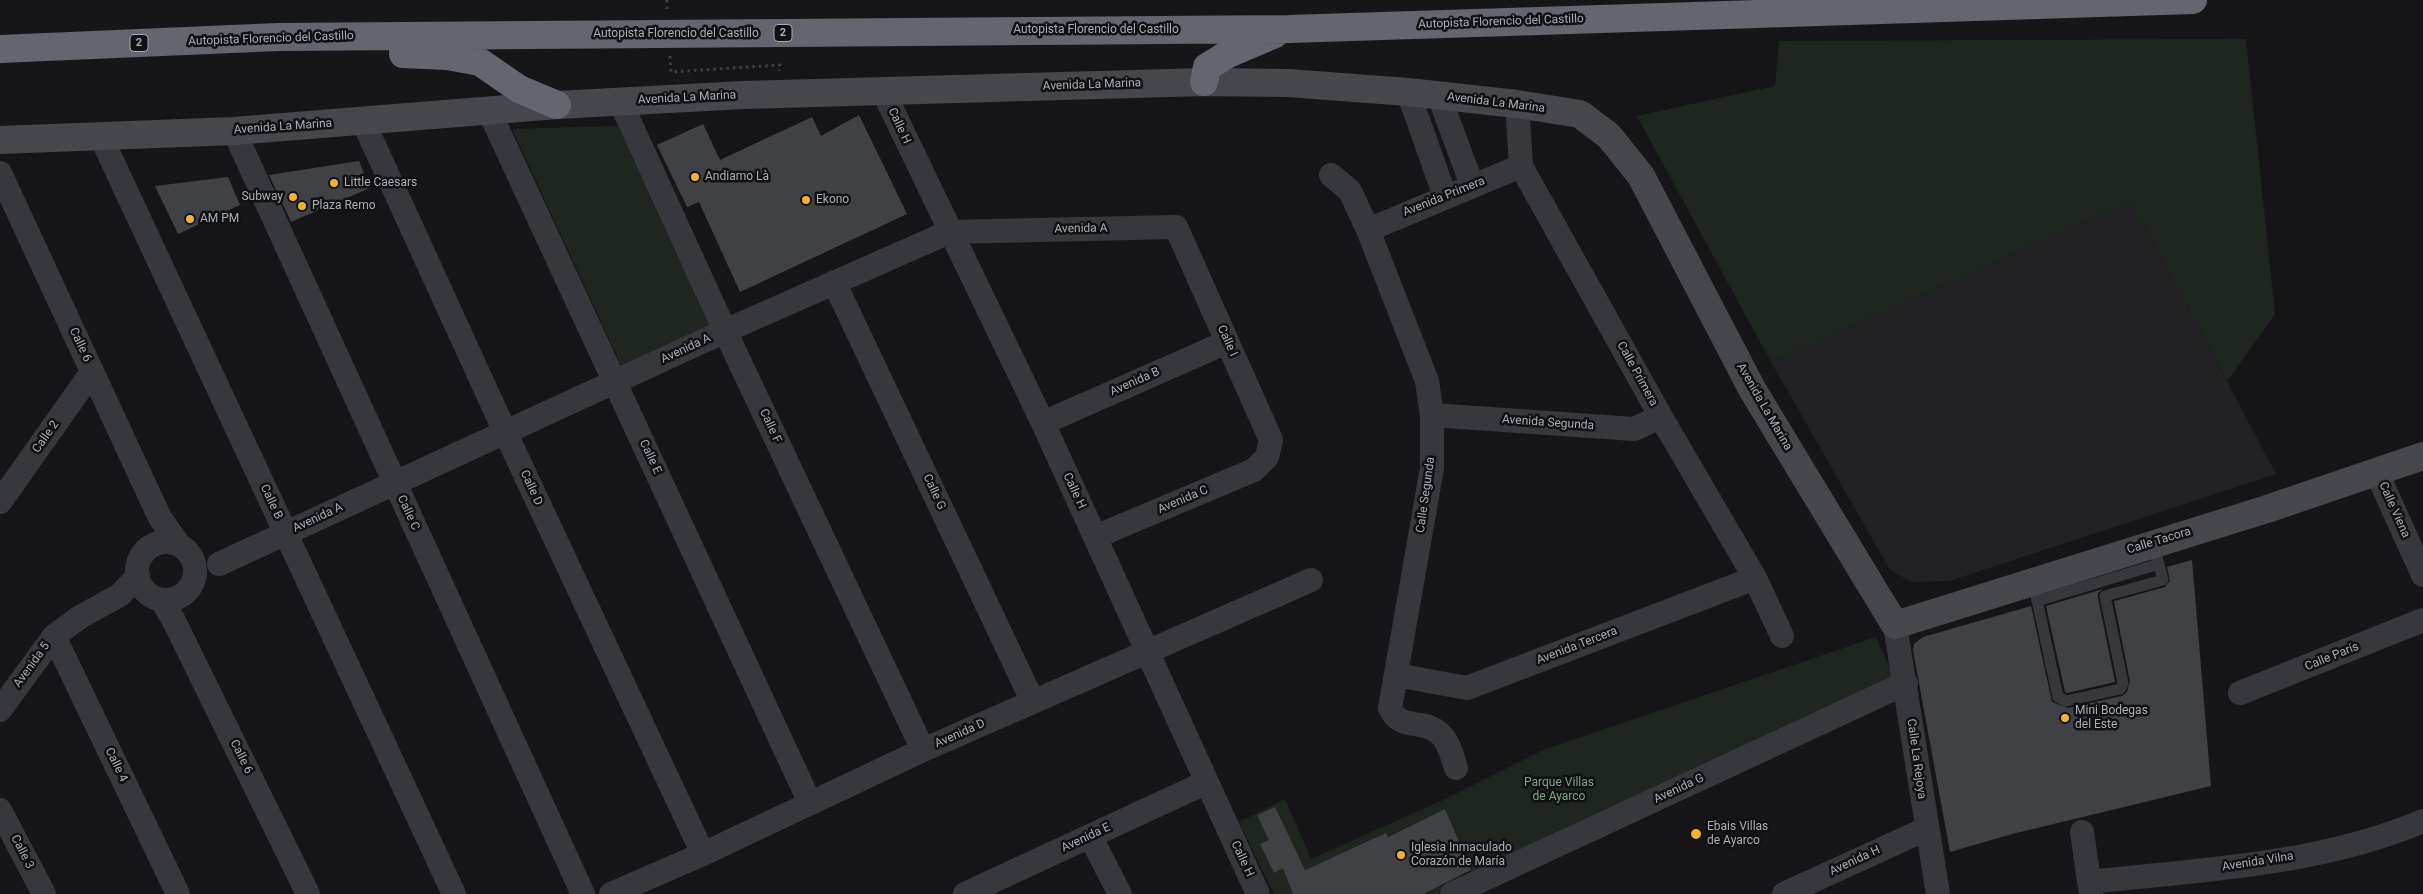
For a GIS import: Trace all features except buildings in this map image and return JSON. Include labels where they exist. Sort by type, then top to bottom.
[{"type":"highway","name":"Autopista Florencio del Castillo","points":[[0,49],[278,38],[1289,29],[2192,0]]},
{"type":"highway","points":[[1204,82],[1207,67],[1228,54],[1289,29]]},
{"type":"highway","points":[[278,38],[350,52],[447,56],[480,62],[519,89],[556,104]]},
{"type":"street","name":"Avenida La Marina","points":[[0,140],[234,131],[556,104],[744,95],[1204,82],[1288,83],[1408,92],[1517,104],[1580,114],[1609,136],[1641,176],[1752,389],[1895,624]]},
{"type":"street","name":"Calle H","points":[[883,91],[949,232],[1043,423],[1258,894]]},
{"type":"street","points":[[1408,92],[1445,196]]},
{"type":"street","points":[[1439,96],[1472,185]]},
{"type":"street","name":"Calle F","points":[[620,102],[725,331],[923,750]]},
{"type":"street","name":"Calle Primera","points":[[1517,104],[1521,166],[1661,417],[1755,578],[1782,636]]},
{"type":"street","name":"Calle E","points":[[489,111],[810,803]]},
{"type":"street","name":"Calle D","points":[[363,121],[506,434],[703,854]]},
{"type":"street","name":"Calle C","points":[[234,131],[583,894]]},
{"type":"street","name":"Calle B","points":[[101,137],[454,894]]},
{"type":"street","name":"Avenida Primera","points":[[1368,230],[1445,196],[1521,166]]},
{"type":"street","name":"Calle 6","points":[[0,173],[160,518],[179,545]]},
{"type":"street","name":"Calle Segunda","points":[[1331,175],[1350,191],[1368,230],[1427,381],[1432,415],[1432,468],[1390,708],[1394,717],[1403,722],[1434,728],[1446,740],[1456,768]]},
{"type":"street","name":"Avenida A","points":[[219,564],[394,482],[506,434],[725,331],[949,232],[1176,227]]},
{"type":"street","name":"Calle I","points":[[1176,227],[1271,440],[1267,457]]},
{"type":"street","name":"Calle G","points":[[834,282],[1033,702]]},
{"type":"street","name":"Avenida B","points":[[1043,423],[1227,342]]},
{"type":"street","name":"Calle 2","points":[[0,502],[92,372]]},
{"type":"street","name":"Avenida Segunda","points":[[1432,415],[1634,429],[1661,417]]},
{"type":"street","name":"Calle Tacora","points":[[1895,624],[2034,590],[2156,554],[2423,456]]},
{"type":"street","name":"Avenida C","points":[[1095,537],[1254,470],[1267,457]]},
{"type":"street","name":"Calle Viena","points":[[2377,473],[2423,575]]},
{"type":"street","points":[[153,546],[160,518]]},
{"type":"street","points":[[162,543],[179,545],[192,558],[195,576],[192,584],[157,592],[140,558],[153,546],[162,543]]},
{"type":"street","name":"Avenida Tercera","points":[[1396,675],[1467,688],[1755,578]]},
{"type":"street","name":"Avenida D","points":[[612,894],[703,854],[923,750],[1311,580]]},
{"type":"street","name":"Calle 6","points":[[157,592],[174,621],[308,894]]},
{"type":"street","name":"Avenida 5","points":[[0,710],[54,636],[80,617],[120,595],[157,592]]},
{"type":"street","name":"Calle París","points":[[2240,693],[2423,620]]},
{"type":"street","name":"Calle La Rejoya","points":[[1895,624],[1906,684],[1926,829],[1938,894]]},
{"type":"street","name":"Calle 4","points":[[54,636],[178,894]]},
{"type":"street","name":"Avenida G","points":[[1452,894],[1906,684]]},
{"type":"street","name":"Avenida E","points":[[980,891],[1090,836],[1207,782]]},
{"type":"street","name":"Calle 3","points":[[0,810],[44,894]]},
{"type":"street","name":"Avenida Vilna","points":[[2090,888],[2324,852],[2398,832],[2423,821]]},
{"type":"street","name":"Avenida H","points":[[1784,894],[1926,829]]},
{"type":"street","points":[[2082,832],[2090,888]]},
{"type":"street","points":[[1090,836],[1120,894]]},
{"type":"lane","points":[[2034,590],[2058,697],[2066,702],[2120,689],[2123,683],[2106,596],[2163,580],[2156,554]]},
{"type":"shaded area","points":[[2131,201],[2276,474],[1949,581],[1912,582],[1890,570],[1771,362]]},
{"type":"green space","points":[[2246,39],[2275,314],[2227,381],[2131,201],[1771,362],[1637,116],[1775,86],[1779,41]]},
{"type":"green space","points":[[618,126],[710,327],[622,367],[512,129]]},
{"type":"green space","name":"Parque Villas de Ayarco","points":[[1876,637],[1896,682],[1438,894],[1424,894],[1471,872],[1445,809],[1388,837],[1386,833],[1287,878],[1293,894],[1274,894],[1239,822],[1285,799],[1311,859],[1441,801],[1543,750]]},
{"type":"place","name":"Andiamo Là","points":[[695,177]]},
{"type":"place","name":"Little Caesars","points":[[334,183]]},
{"type":"place","name":"Subway","points":[[293,197]]},
{"type":"place","name":"Ekono","points":[[806,200]]},
{"type":"place","name":"Plaza Remo","points":[[302,206]]},
{"type":"place","name":"AM PM","points":[[190,219]]},
{"type":"place","name":"Mini Bodegas del Este","points":[[2065,718]]},
{"type":"place","name":"Ebais Villas de Ayarco","points":[[1696,834]]},
{"type":"place","name":"Iglesia Inmaculado Corazón de María","points":[[1401,855]]}]
